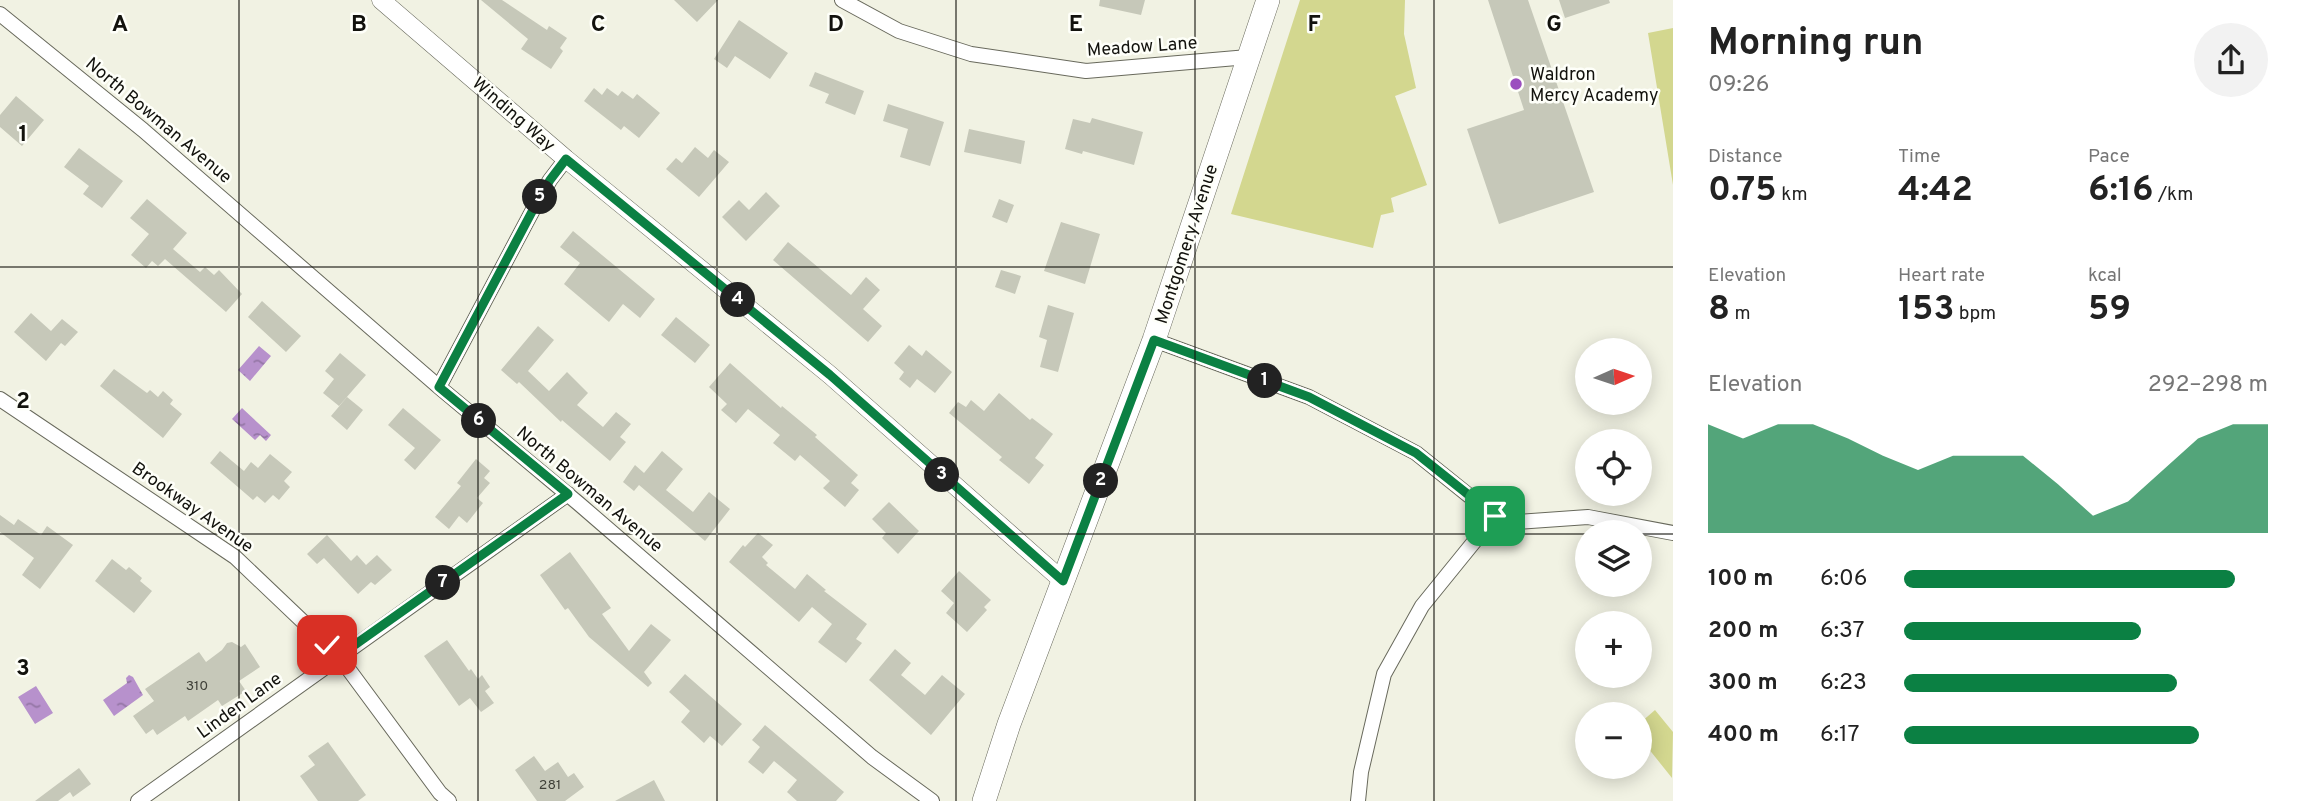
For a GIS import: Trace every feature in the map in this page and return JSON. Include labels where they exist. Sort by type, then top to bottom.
[{"type":"main road","name":"Montgomery Avenue","points":[[984,801],[1009,724],[1154,340],[1268,0]]},
{"type":"street","name":"Winding Way","points":[[381,0],[566,159],[830,375],[1063,581]]},
{"type":"street","name":"Meadow Lane","points":[[842,0],[899,31],[971,54],[1086,71],[1248,57]]},
{"type":"street","name":"North Bowman Avenue","points":[[0,14],[143,130],[862,749],[932,801]]},
{"type":"street","points":[[439,387],[535,206],[566,159]]},
{"type":"street","points":[[1154,340],[1309,397],[1416,453],[1503,523],[1588,517],[1673,533]]},
{"type":"street","name":"Brookway Avenue","points":[[0,399],[235,556],[339,656],[440,793],[449,801]]},
{"type":"street","name":"Linden Lane","points":[[138,801],[568,494]]},
{"type":"street","points":[[1358,801],[1361,772],[1384,674],[1422,606],[1495,516]]},
{"type":"green space","points":[[1300,0],[1405,0],[1404,34],[1416,88],[1395,96],[1427,185],[1391,198],[1394,212],[1381,215],[1373,248],[1231,214]]},
{"type":"green space","points":[[1673,28],[1673,185],[1648,33]]},
{"type":"green space","points":[[1655,710],[1673,732],[1672,778],[1652,753],[1652,713]]},
{"type":"water","points":[[259,346],[271,356],[250,381],[238,370]]},
{"type":"water","points":[[242,408],[271,435],[266,441],[260,435],[255,440],[232,419]]},
{"type":"water","points":[[129,675],[133,677],[143,695],[114,716],[103,700],[127,683],[126,678]]},
{"type":"water","points":[[36,686],[53,713],[35,724],[18,697]]},
{"type":"building","points":[[481,0],[502,0],[547,30],[549,26],[567,38],[560,48],[563,51],[551,69],[521,49],[528,39]]},
{"type":"building","points":[[674,0],[718,0],[697,22]]},
{"type":"building","points":[[1100,0],[1145,0],[1141,15],[1099,6]]},
{"type":"building","name":"Waldron Mercy Academy","points":[[1488,0],[1528,0],[1594,192],[1499,224],[1467,129],[1524,110]]},
{"type":"building","name":"Waldron Mercy Academy","points":[[1559,0],[1609,0],[1610,3],[1565,18]]},
{"type":"building","points":[[739,20],[788,53],[770,79],[735,56],[727,68],[714,59]]},
{"type":"building","points":[[815,72],[864,91],[855,115],[825,103],[829,94],[809,86]]},
{"type":"building","points":[[594,88],[602,95],[607,88],[618,96],[622,91],[633,99],[637,94],[660,113],[639,138],[624,126],[621,130],[584,101]]},
{"type":"building","points":[[16,96],[44,120],[22,146],[0,127],[0,115]]},
{"type":"building","points":[[888,104],[944,122],[930,166],[900,157],[908,129],[883,121]]},
{"type":"building","points":[[1092,118],[1143,132],[1134,165],[1083,151],[1082,154],[1065,149],[1073,119],[1090,123]]},
{"type":"building","points":[[969,129],[1025,141],[1021,164],[964,152]]},
{"type":"building","points":[[695,147],[708,158],[714,150],[729,162],[699,197],[666,169],[676,158],[682,163]]},
{"type":"building","points":[[79,148],[123,181],[102,208],[83,194],[89,186],[64,167]]},
{"type":"building","points":[[766,192],[780,206],[746,241],[722,217],[739,200],[749,210]]},
{"type":"building","points":[[147,199],[187,233],[173,249],[200,272],[205,267],[214,275],[219,270],[242,294],[226,312],[165,259],[158,266],[152,261],[146,268],[131,255],[149,234],[130,218]]},
{"type":"building","points":[[999,199],[1014,205],[1007,223],[992,217]]},
{"type":"building","points":[[1061,222],[1100,234],[1085,284],[1044,271]]},
{"type":"building","points":[[573,231],[655,299],[640,318],[623,304],[609,322],[564,284],[580,263],[560,247]]},
{"type":"building","points":[[788,242],[851,295],[866,277],[880,290],[863,309],[882,326],[868,342],[773,260]]},
{"type":"building","points":[[1001,270],[1021,276],[1015,294],[995,287]]},
{"type":"building","points":[[262,301],[301,336],[286,352],[248,317]]},
{"type":"building","points":[[1048,305],[1074,313],[1058,372],[1040,367],[1047,340],[1039,337]]},
{"type":"building","points":[[31,313],[51,331],[62,319],[78,332],[65,346],[61,343],[46,361],[14,332]]},
{"type":"building","points":[[676,317],[710,345],[695,363],[661,335]]},
{"type":"building","points":[[538,326],[554,340],[528,371],[549,391],[567,372],[588,393],[577,405],[603,427],[616,412],[631,424],[620,437],[626,442],[610,461],[562,420],[561,422],[519,382],[517,384],[501,370]]},
{"type":"building","points":[[909,345],[922,356],[926,350],[952,372],[935,393],[917,379],[910,388],[899,379],[904,372],[894,363]]},
{"type":"building","points":[[340,353],[366,375],[339,406],[323,393],[334,379],[325,371]]},
{"type":"building","points":[[730,363],[781,408],[782,406],[817,435],[815,437],[858,475],[851,483],[859,490],[845,507],[823,488],[830,481],[800,455],[795,461],[773,443],[780,435],[748,409],[736,423],[721,410],[727,404],[709,387]]},
{"type":"building","points":[[114,369],[147,393],[150,390],[158,397],[163,391],[173,400],[170,404],[182,414],[163,438],[100,386]]},
{"type":"building","points":[[999,393],[1030,420],[1032,418],[1053,434],[1035,458],[1044,465],[1029,484],[999,460],[1002,457],[949,413],[958,402],[966,407],[971,400],[984,411]]},
{"type":"building","points":[[347,397],[363,410],[347,430],[331,416]]},
{"type":"building","points":[[403,408],[441,440],[415,470],[404,460],[415,448],[388,425]]},
{"type":"building","points":[[220,451],[244,471],[251,462],[258,468],[270,454],[292,472],[284,481],[290,487],[279,500],[273,495],[265,503],[257,496],[253,500],[210,463]]},
{"type":"building","points":[[662,451],[683,469],[666,490],[693,512],[709,492],[730,509],[705,541],[639,485],[634,491],[623,482],[635,465],[644,473]]},
{"type":"building","points":[[476,459],[490,471],[484,478],[490,483],[477,498],[483,503],[467,523],[459,516],[449,529],[435,517],[461,486],[457,483]]},
{"type":"building","points":[[889,502],[919,531],[898,554],[882,538],[886,533],[872,519]]},
{"type":"building","points":[[0,515],[14,525],[18,519],[41,535],[47,526],[73,545],[40,589],[22,575],[34,558],[0,532]]},
{"type":"building","points":[[758,533],[773,545],[762,557],[768,563],[766,565],[795,589],[807,574],[826,590],[824,591],[867,624],[856,639],[862,643],[846,663],[818,642],[832,624],[812,607],[799,622],[729,562],[743,545],[745,547]]},
{"type":"building","points":[[327,535],[351,561],[357,555],[366,565],[377,555],[392,570],[375,585],[371,582],[358,594],[324,558],[317,564],[307,554]]},
{"type":"building","points":[[570,552],[611,608],[602,614],[629,651],[651,624],[671,640],[644,672],[652,683],[648,687],[589,637],[540,575]]},
{"type":"building","points":[[112,559],[126,570],[129,567],[152,591],[134,613],[95,581]]},
{"type":"building","points":[[959,571],[991,600],[984,607],[987,610],[967,632],[946,613],[954,603],[941,591]]},
{"type":"building","points":[[447,640],[469,671],[471,669],[478,679],[482,675],[490,687],[485,691],[494,703],[481,712],[470,698],[459,706],[424,656]]},
{"type":"building","points":[[232,642],[241,647],[245,644],[260,667],[239,681],[246,691],[222,706],[218,700],[188,721],[185,716],[157,735],[153,729],[146,734],[133,716],[154,701],[145,689],[199,652],[206,662],[227,643]]},
{"type":"building","points":[[895,649],[911,663],[901,675],[925,695],[942,675],[965,694],[931,735],[869,680]]},
{"type":"building","points":[[685,674],[742,724],[722,746],[710,736],[704,743],[681,722],[690,711],[669,692]]},
{"type":"building","points":[[765,725],[844,792],[836,801],[797,801],[787,792],[797,780],[774,761],[763,774],[748,762],[760,747],[752,740]]},
{"type":"building","points":[[328,742],[366,795],[358,801],[318,801],[300,776],[315,765],[308,756]]},
{"type":"building","points":[[534,756],[545,771],[558,762],[568,777],[574,773],[584,787],[565,801],[537,801],[515,770]]},
{"type":"building","points":[[79,768],[91,784],[73,797],[70,792],[58,801],[35,801]]},
{"type":"building","points":[[654,780],[665,801],[615,801]]},
{"type":"place","name":"Waldron Mercy Academy","points":[[1516,84]]},
{"type":"route","points":[[327,645],[339,656],[568,494],[439,387],[535,206],[566,159],[830,375],[1063,581],[1154,340],[1309,397],[1416,453],[1495,516]]}]
